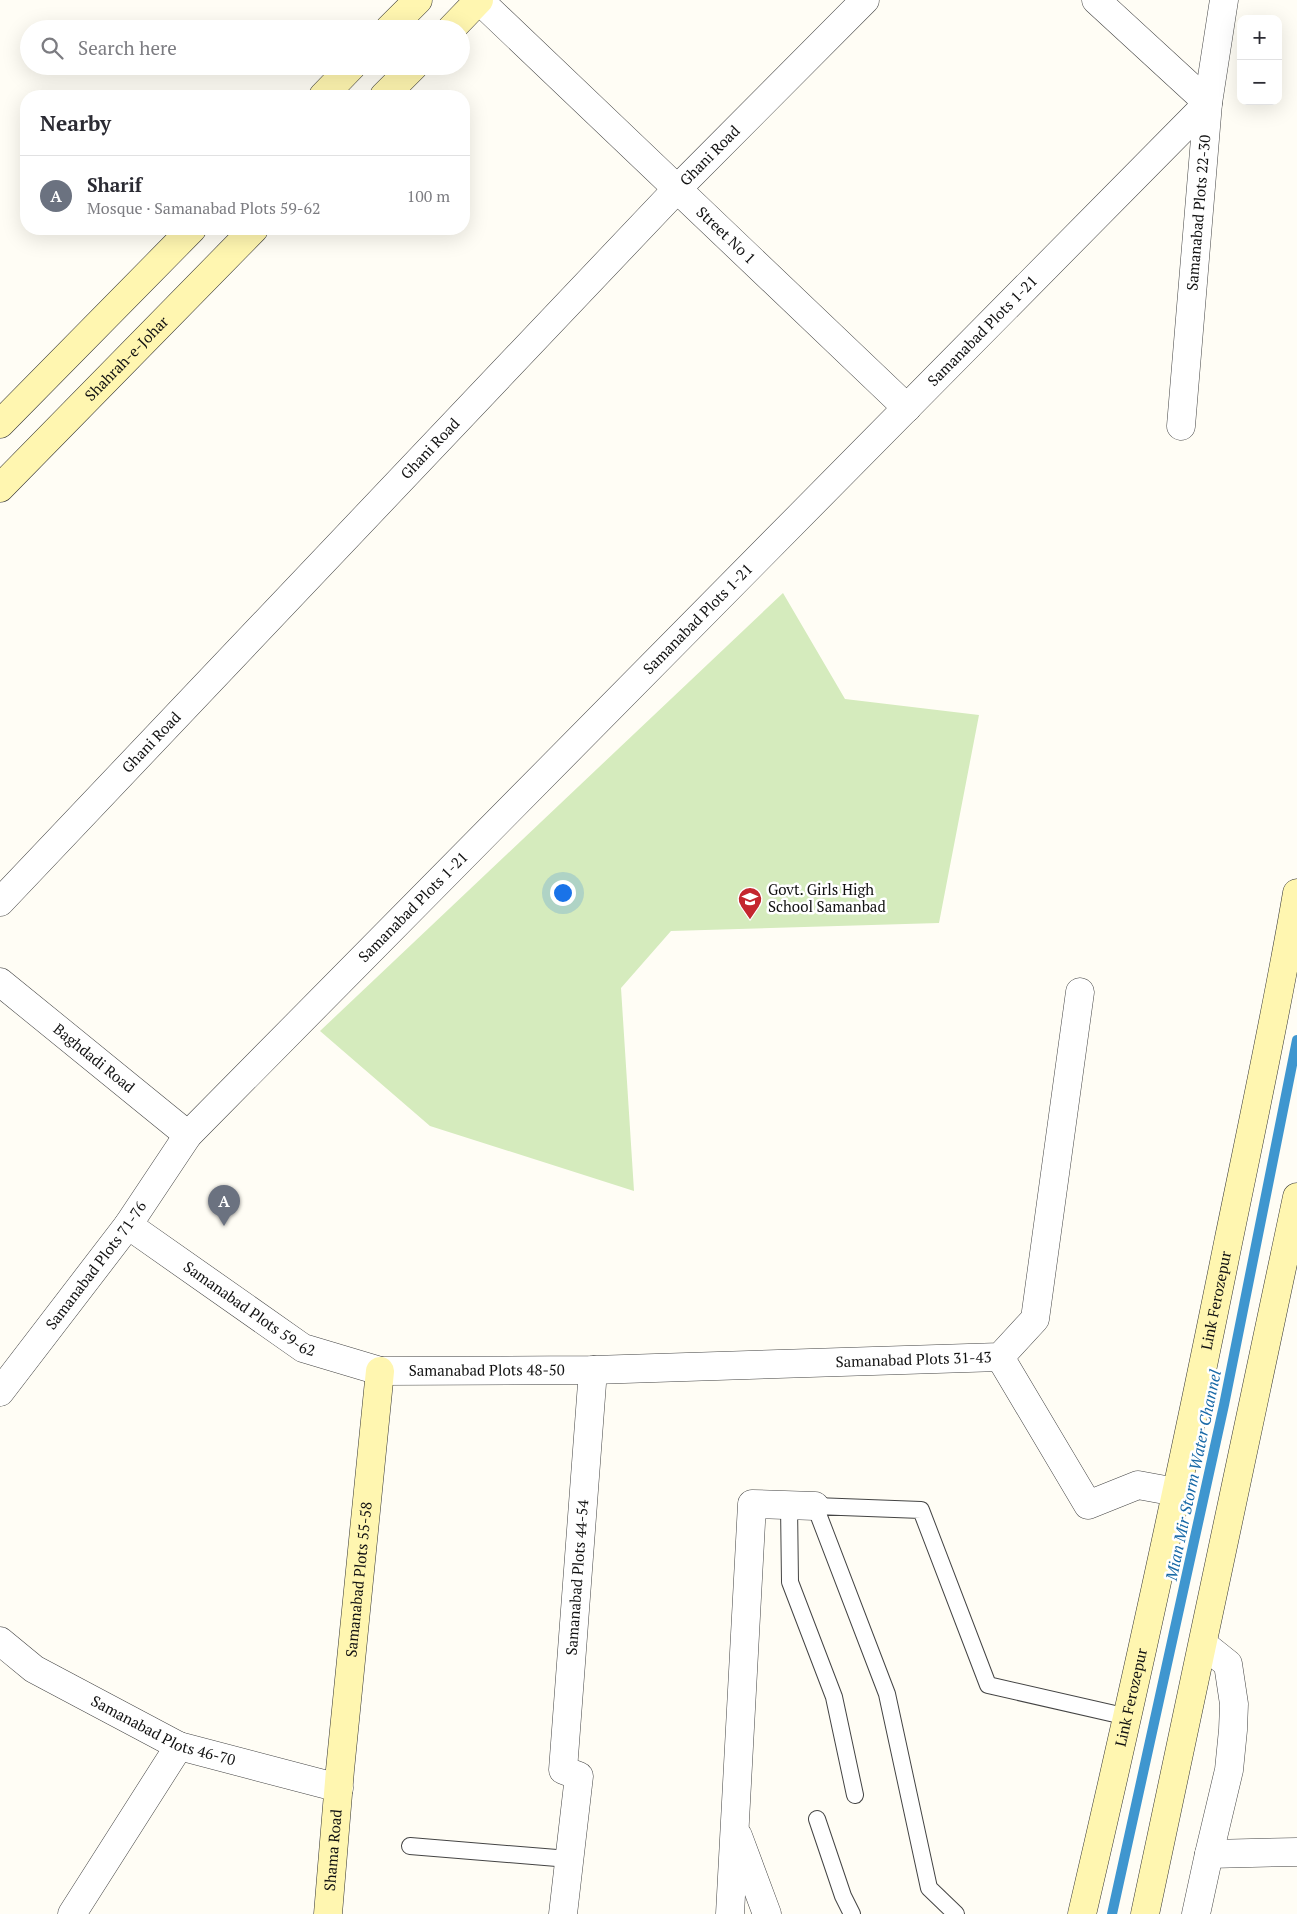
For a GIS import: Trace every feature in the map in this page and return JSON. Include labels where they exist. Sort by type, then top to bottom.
[{"type":"main road","points":[[398,20],[418,0]]},
{"type":"main road","points":[[460,20],[479,0]]},
{"type":"main road","points":[[329,90],[343,75]]},
{"type":"main road","points":[[390,90],[405,75]]},
{"type":"main road","points":[[0,424],[186,235]]},
{"type":"main road","name":"Shahrah-e-Johar","points":[[0,488],[248,235]]},
{"type":"main road","name":"Link Ferozepur","points":[[1082,1914],[1128,1717],[1176,1492],[1288,1001],[1297,892]]},
{"type":"main road","points":[[1145,1914],[1294,1229],[1297,1197]]},
{"type":"main road","name":"Samanabad Plots 55-58","points":[[339,1788],[380,1371]]},
{"type":"main road","name":"Shama Road","points":[[328,1914],[339,1788]]},
{"type":"street","name":"Street No 1","points":[[479,0],[907,408]]},
{"type":"street","name":"Ghani Road","points":[[0,902],[678,188],[864,0]]},
{"type":"street","points":[[1096,0],[1208,104]]},
{"type":"street","name":"Samanabad Plots 22-30","points":[[1181,426],[1208,104],[1224,0]]},
{"type":"street","name":"Samanabad Plots 1-21","points":[[188,1135],[1208,104]]},
{"type":"street","name":"Baghdadi Road","points":[[0,982],[188,1135]]},
{"type":"street","name":"Samanabad Plots 31-43","points":[[593,1370],[1000,1357],[1036,1319],[1080,992]]},
{"type":"street","name":"Samanabad Plots 71-76","points":[[0,1392],[128,1225],[188,1135]]},
{"type":"street","name":"Samanabad Plots 59-62","points":[[128,1225],[303,1348],[380,1371]]},
{"type":"street","points":[[1000,1357],[1088,1505],[1138,1485],[1176,1492]]},
{"type":"street","name":"Samanabad Plots 48-50","points":[[380,1371],[593,1370]]},
{"type":"street","name":"Samanabad Plots 44-54","points":[[569,1859],[579,1776],[563,1770],[593,1370]]},
{"type":"street","points":[[730,1914],[752,1504],[802,1505]]},
{"type":"street","name":"Samanabad Plots 46-70","points":[[0,1641],[34,1669],[179,1746],[339,1788]]},
{"type":"street","points":[[1196,1914],[1229,1770],[1234,1704],[1228,1664],[1203,1644]]},
{"type":"street","points":[[72,1914],[179,1746]]},
{"type":"street","points":[[734,1826],[768,1914]]},
{"type":"street","points":[[1209,1854],[1297,1852]]},
{"type":"street","points":[[563,1914],[569,1859]]},
{"type":"lane","points":[[802,1505],[921,1510],[988,1685],[1128,1717]]},
{"type":"lane","points":[[802,1505],[790,1582],[834,1697],[856,1795]]},
{"type":"lane","points":[[802,1505],[888,1694],[929,1888],[956,1914]]},
{"type":"lane","points":[[817,1819],[843,1896],[852,1914]]},
{"type":"lane","points":[[410,1846],[569,1859]]},
{"type":"green space","points":[[783,593],[845,699],[979,715],[939,923],[671,931],[621,988],[634,1191],[430,1126],[320,1031]]},
{"type":"waterway","name":"Mian Mir Storm Water Channel","points":[[1112,1914],[1224,1405],[1297,1040]]},
{"type":"place","name":"Govt. Girls High School Samanbad","points":[[750,920]]},
{"type":"place","name":"Sharif","points":[[224,1226]]}]
